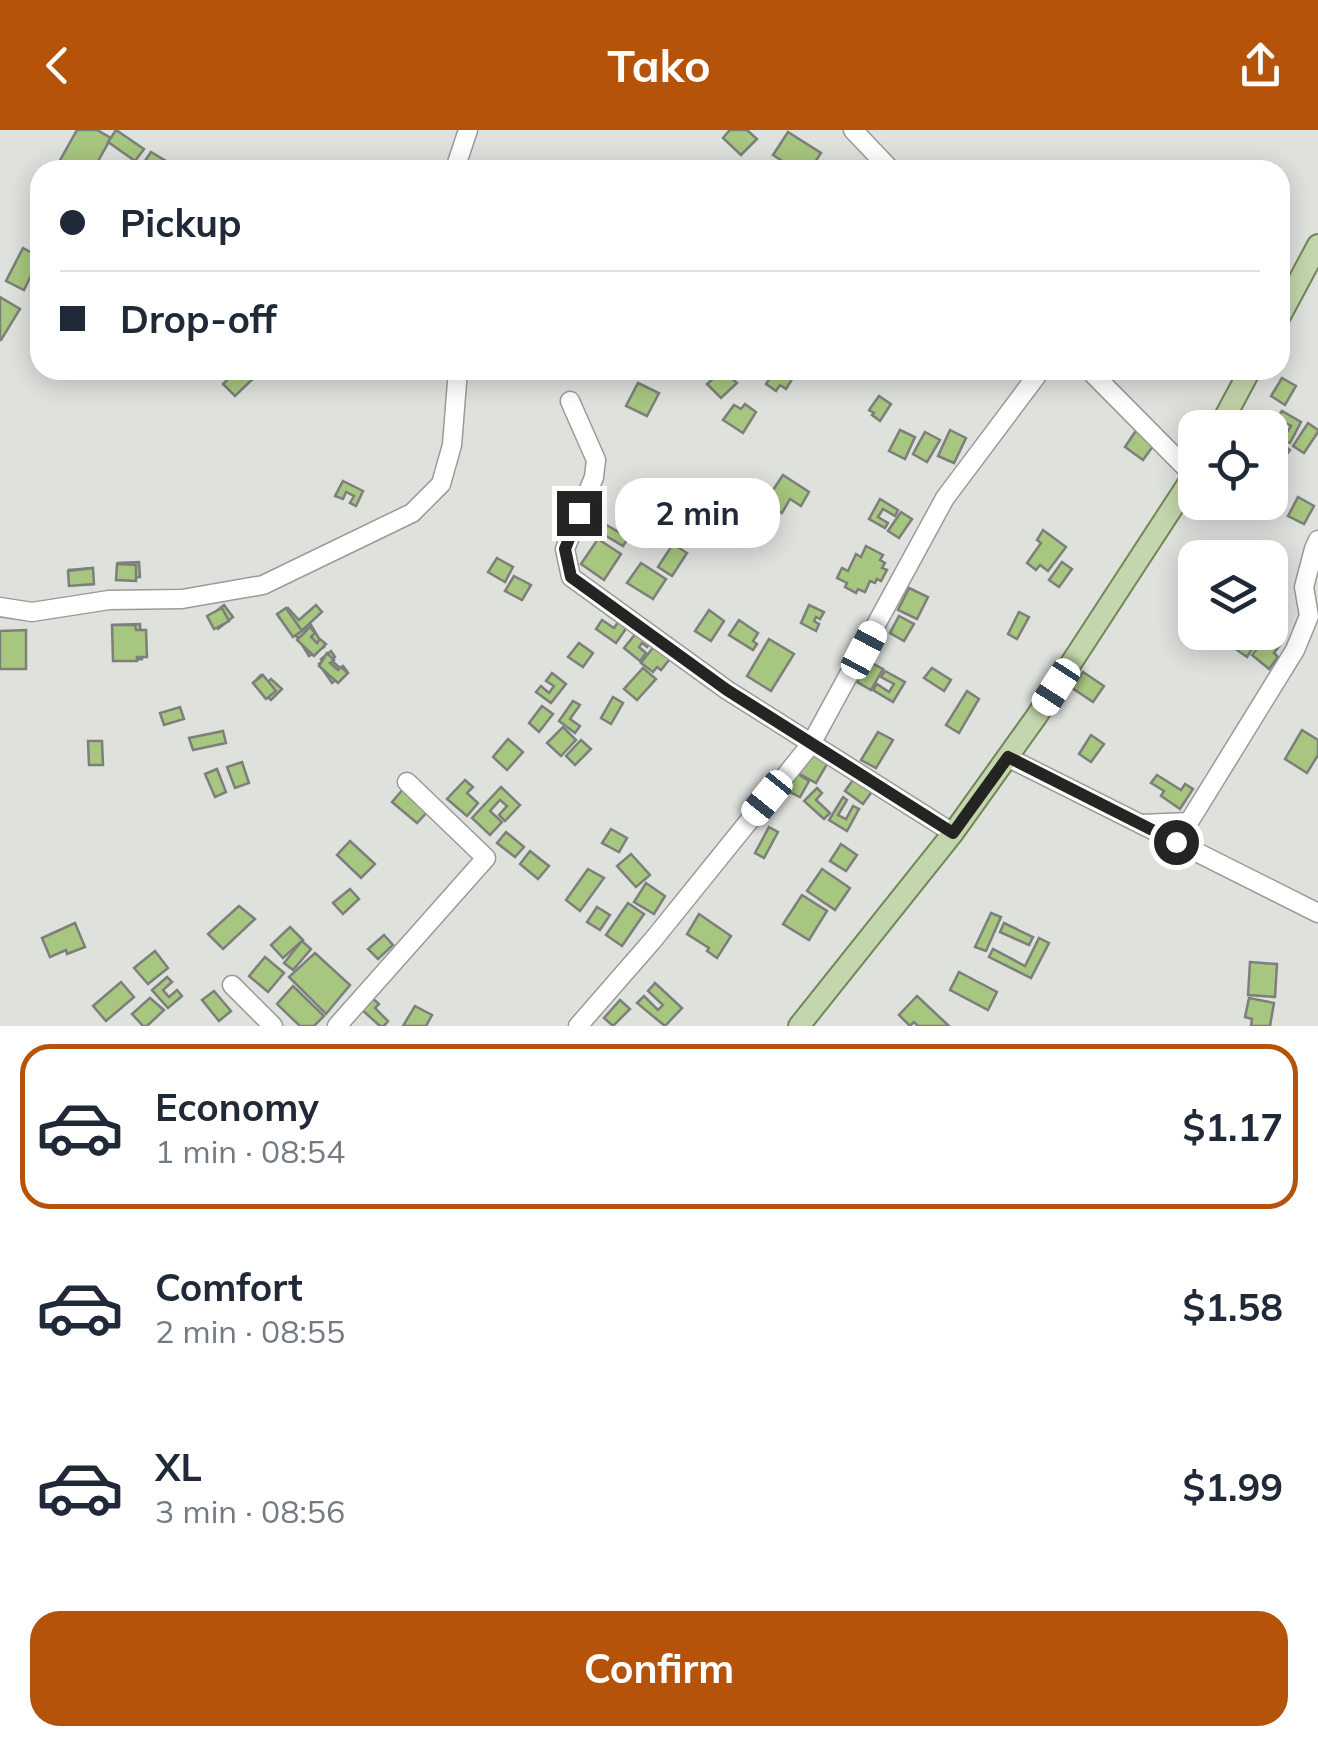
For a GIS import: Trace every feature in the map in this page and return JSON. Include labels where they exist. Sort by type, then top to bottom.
[{"type":"main road","points":[[1290,297],[1318,245]]},
{"type":"main road","points":[[1229,410],[1245,380]]},
{"type":"main road","points":[[799,1026],[953,833],[1008,757],[1178,499]]},
{"type":"street","points":[[458,160],[468,130]]},
{"type":"street","points":[[853,130],[882,160]]},
{"type":"street","points":[[0,607],[32,612],[109,600],[182,599],[263,585],[412,513],[441,484],[452,444],[457,380]]},
{"type":"street","points":[[578,1026],[653,940],[811,744],[946,498],[1034,380]]},
{"type":"street","points":[[1100,380],[1178,458]]},
{"type":"street","points":[[570,401],[596,460],[594,477],[565,549],[571,577],[727,690],[953,833]]},
{"type":"street","points":[[1141,824],[1189,822],[1296,650],[1309,616],[1304,587],[1318,540]]},
{"type":"street","points":[[1008,757],[1318,913]]},
{"type":"street","points":[[338,1026],[486,858],[407,782]]},
{"type":"street","points":[[232,985],[273,1026]]},
{"type":"building","points":[[77,130],[97,130],[111,138],[99,160],[60,160]]},
{"type":"building","points":[[116,130],[144,149],[134,160],[108,142]]},
{"type":"building","points":[[730,130],[747,130],[757,139],[741,155],[723,138]]},
{"type":"building","points":[[788,132],[821,153],[816,160],[781,160],[773,155]]},
{"type":"building","points":[[151,152],[164,160],[146,160]]},
{"type":"building","points":[[23,248],[30,252],[30,278],[24,290],[6,281]]},
{"type":"building","points":[[0,297],[20,309],[1,340],[0,340]]},
{"type":"building","points":[[227,380],[252,380],[235,396],[223,384]]},
{"type":"building","points":[[712,380],[737,383],[721,398],[707,384]]},
{"type":"building","points":[[769,380],[792,380],[786,389],[780,385],[776,391],[766,384]]},
{"type":"building","points":[[1281,380],[1296,386],[1285,405],[1271,396]]},
{"type":"building","points":[[638,383],[659,393],[647,416],[626,406]]},
{"type":"building","points":[[879,396],[891,404],[880,421],[869,410]]},
{"type":"building","points":[[745,404],[756,412],[743,433],[723,420],[734,405],[741,409]]},
{"type":"building","points":[[1288,414],[1301,422],[1290,443],[1288,431]]},
{"type":"building","points":[[1308,423],[1318,432],[1304,453],[1293,446]]},
{"type":"building","points":[[1137,429],[1156,442],[1143,460],[1125,447]]},
{"type":"building","points":[[900,430],[915,437],[905,459],[889,451]]},
{"type":"building","points":[[950,430],[966,438],[954,463],[938,456]]},
{"type":"building","points":[[925,432],[940,440],[927,462],[913,454]]},
{"type":"building","points":[[783,475],[809,492],[801,506],[790,499],[782,513],[765,502]]},
{"type":"building","points":[[343,481],[363,491],[356,506],[350,503],[354,496],[346,492],[343,499],[335,496]]},
{"type":"building","points":[[633,493],[650,504],[623,546],[598,531],[603,523],[622,534],[632,518],[621,511]]},
{"type":"building","points":[[1298,497],[1314,506],[1304,524],[1288,516]]},
{"type":"building","points":[[880,499],[898,510],[895,516],[883,509],[878,517],[888,523],[885,528],[869,519]]},
{"type":"building","points":[[759,512],[775,522],[760,543],[745,533]]},
{"type":"building","points":[[901,512],[912,519],[899,538],[888,531]]},
{"type":"building","points":[[696,514],[709,522],[696,541],[684,533]]},
{"type":"building","points":[[1043,530],[1066,547],[1048,571],[1040,565],[1036,570],[1027,563],[1041,543],[1037,540]]},
{"type":"building","points":[[598,539],[621,554],[604,580],[581,564]]},
{"type":"building","points":[[673,544],[687,553],[672,576],[658,567]]},
{"type":"building","points":[[866,546],[883,555],[882,568],[887,570],[881,581],[870,581],[865,592],[858,589],[856,593],[837,578],[842,568],[848,571],[856,554],[861,557]]},
{"type":"building","points":[[497,558],[513,567],[505,582],[488,572]]},
{"type":"building","points":[[139,562],[140,577],[119,578],[118,563]]},
{"type":"building","points":[[1062,562],[1072,569],[1059,587],[1049,580]]},
{"type":"building","points":[[641,563],[666,579],[653,599],[627,583]]},
{"type":"building","points":[[117,564],[136,565],[136,581],[116,580]]},
{"type":"building","points":[[92,568],[93,584],[70,585],[69,570]]},
{"type":"building","points":[[93,568],[94,584],[69,586],[68,571]]},
{"type":"building","points":[[514,576],[531,585],[522,600],[505,591]]},
{"type":"building","points":[[909,588],[928,597],[917,619],[898,610]]},
{"type":"building","points":[[224,605],[233,617],[218,629],[209,617]]},
{"type":"building","points":[[316,605],[322,612],[296,636],[279,617],[288,608],[299,620]]},
{"type":"building","points":[[809,605],[824,612],[814,621],[819,624],[816,631],[801,623]]},
{"type":"building","points":[[222,608],[229,621],[214,629],[207,616]]},
{"type":"building","points":[[286,608],[302,631],[293,637],[277,614]]},
{"type":"building","points":[[613,608],[632,620],[616,643],[596,629],[602,620],[614,628],[618,622],[608,615]]},
{"type":"building","points":[[709,610],[724,621],[711,641],[695,631]]},
{"type":"building","points":[[1019,612],[1029,617],[1017,639],[1008,634]]},
{"type":"building","points":[[899,616],[914,624],[904,641],[890,633]]},
{"type":"building","points":[[739,620],[758,633],[753,650],[729,635]]},
{"type":"building","points":[[140,624],[142,659],[115,661],[113,625]]},
{"type":"building","points":[[112,625],[135,625],[136,630],[146,630],[147,657],[113,661]]},
{"type":"building","points":[[311,625],[324,647],[309,656],[296,635]]},
{"type":"building","points":[[310,627],[315,633],[311,637],[326,644],[314,656],[297,640]]},
{"type":"building","points":[[641,627],[654,638],[647,647],[642,643],[639,647],[646,653],[640,661],[624,648]]},
{"type":"building","points":[[26,630],[26,669],[0,669],[0,631]]},
{"type":"building","points":[[769,639],[794,654],[771,691],[747,676]]},
{"type":"building","points":[[658,641],[674,654],[661,670],[657,667],[653,672],[641,663]]},
{"type":"building","points":[[579,643],[593,653],[583,667],[568,657]]},
{"type":"building","points":[[1256,650],[1276,650],[1278,657],[1269,669],[1252,655]]},
{"type":"building","points":[[331,651],[335,657],[331,660],[347,671],[332,683],[319,664]]},
{"type":"building","points":[[327,653],[334,660],[330,663],[348,673],[338,683],[319,666]]},
{"type":"building","points":[[868,661],[883,669],[871,690],[857,682]]},
{"type":"building","points":[[643,668],[656,679],[637,700],[624,689]]},
{"type":"building","points":[[932,668],[951,680],[944,691],[924,678]]},
{"type":"building","points":[[885,671],[905,682],[893,702],[873,690],[877,684],[889,692],[894,684],[881,677]]},
{"type":"building","points":[[1083,672],[1104,686],[1093,702],[1072,688]]},
{"type":"building","points":[[552,673],[566,684],[551,703],[536,692],[541,686],[549,693],[554,686],[546,681]]},
{"type":"building","points":[[261,675],[282,689],[271,700],[253,683]]},
{"type":"building","points":[[263,675],[276,691],[266,699],[253,683]]},
{"type":"building","points":[[967,691],[979,699],[959,733],[946,725]]},
{"type":"building","points":[[613,697],[623,703],[611,724],[601,718]]},
{"type":"building","points":[[573,701],[580,705],[570,719],[580,726],[575,733],[559,721]]},
{"type":"building","points":[[542,706],[553,714],[539,732],[529,723]]},
{"type":"building","points":[[180,707],[184,719],[164,725],[160,713]]},
{"type":"building","points":[[563,727],[576,740],[561,756],[547,743]]},
{"type":"building","points":[[1302,730],[1318,740],[1318,755],[1307,773],[1285,759]]},
{"type":"building","points":[[223,731],[226,743],[193,750],[189,738]]},
{"type":"building","points":[[878,732],[893,740],[876,768],[861,760]]},
{"type":"building","points":[[1091,735],[1104,744],[1091,762],[1079,754]]},
{"type":"building","points":[[508,739],[523,752],[507,770],[493,757]]},
{"type":"building","points":[[581,740],[591,749],[575,765],[566,756]]},
{"type":"building","points":[[88,741],[102,741],[103,765],[89,765]]},
{"type":"building","points":[[811,749],[830,759],[816,783],[798,773]]},
{"type":"building","points":[[242,762],[249,783],[235,788],[227,767]]},
{"type":"building","points":[[217,769],[226,792],[215,797],[205,774]]},
{"type":"building","points":[[796,773],[809,781],[800,797],[786,790]]},
{"type":"building","points":[[1157,775],[1181,790],[1185,784],[1193,789],[1180,809],[1161,796],[1164,791],[1151,783]]},
{"type":"building","points":[[855,777],[873,790],[863,804],[845,791]]},
{"type":"building","points":[[465,780],[473,787],[467,793],[478,803],[467,816],[447,799]]},
{"type":"building","points":[[501,787],[520,805],[505,821],[499,815],[507,806],[500,800],[490,811],[502,822],[490,835],[472,818]]},
{"type":"building","points":[[404,788],[429,810],[417,823],[392,802]]},
{"type":"building","points":[[817,788],[822,793],[816,800],[830,813],[824,819],[804,801]]},
{"type":"building","points":[[843,797],[847,800],[838,815],[846,819],[853,806],[859,809],[847,831],[829,820]]},
{"type":"building","points":[[769,827],[778,832],[764,858],[755,853]]},
{"type":"building","points":[[611,829],[627,838],[619,852],[602,843]]},
{"type":"building","points":[[506,832],[524,847],[515,857],[497,843]]},
{"type":"building","points":[[350,841],[375,864],[361,878],[337,855]]},
{"type":"building","points":[[841,844],[857,855],[846,871],[830,861]]},
{"type":"building","points":[[530,851],[549,866],[538,879],[520,864]]},
{"type":"building","points":[[631,854],[650,875],[636,887],[617,866]]},
{"type":"building","points":[[588,869],[604,878],[580,911],[566,900]]},
{"type":"building","points":[[822,869],[850,888],[835,910],[807,891]]},
{"type":"building","points":[[646,883],[665,896],[654,914],[634,902]]},
{"type":"building","points":[[350,889],[359,899],[343,914],[333,903]]},
{"type":"building","points":[[802,895],[827,911],[809,940],[783,924]]},
{"type":"building","points":[[628,903],[644,914],[622,946],[606,935]]},
{"type":"building","points":[[239,906],[255,919],[223,949],[208,934]]},
{"type":"building","points":[[597,907],[610,915],[600,930],[587,922]]},
{"type":"building","points":[[991,913],[1001,917],[986,951],[975,947]]},
{"type":"building","points":[[699,914],[731,936],[717,958],[687,934]]},
{"type":"building","points":[[75,923],[85,947],[50,957],[42,938]]},
{"type":"building","points":[[1004,923],[1033,937],[1029,945],[1000,932]]},
{"type":"building","points":[[290,927],[303,940],[283,958],[271,945]]},
{"type":"building","points":[[384,935],[393,945],[378,959],[368,949]]},
{"type":"building","points":[[1039,938],[1049,943],[1031,978],[989,957],[993,949],[1025,966]]},
{"type":"building","points":[[302,941],[311,949],[293,970],[284,963]]},
{"type":"building","points":[[155,951],[168,968],[148,984],[134,968]]},
{"type":"building","points":[[315,953],[350,985],[326,1014],[289,977]]},
{"type":"building","points":[[265,957],[284,973],[268,992],[249,976]]},
{"type":"building","points":[[1250,962],[1277,964],[1275,997],[1248,995]]},
{"type":"building","points":[[959,972],[997,992],[988,1010],[950,990]]},
{"type":"building","points":[[167,977],[172,982],[163,990],[169,997],[177,990],[182,996],[168,1008],[152,990]]},
{"type":"building","points":[[121,982],[134,997],[106,1021],[93,1006]]},
{"type":"building","points":[[655,983],[682,1008],[665,1026],[637,1003],[644,996],[658,1010],[663,1005],[648,991]]},
{"type":"building","points":[[293,986],[324,1016],[314,1026],[300,1026],[277,1004]]},
{"type":"building","points":[[214,991],[231,1011],[219,1021],[202,1000]]},
{"type":"building","points":[[917,996],[949,1026],[918,1026],[914,1022],[910,1026],[899,1015]]},
{"type":"building","points":[[150,998],[164,1010],[143,1026],[132,1014]]},
{"type":"building","points":[[372,998],[379,1004],[375,1008],[388,1021],[384,1026],[361,1009]]},
{"type":"building","points":[[1249,998],[1274,1003],[1270,1026],[1251,1026],[1252,1019],[1245,1017]]},
{"type":"building","points":[[620,1000],[630,1009],[613,1026],[604,1018]]},
{"type":"building","points":[[415,1006],[432,1015],[426,1026],[403,1026]]},
{"type":"route","points":[[579,513],[565,549],[571,577],[727,690],[953,833],[1008,757],[1176,842]]}]
